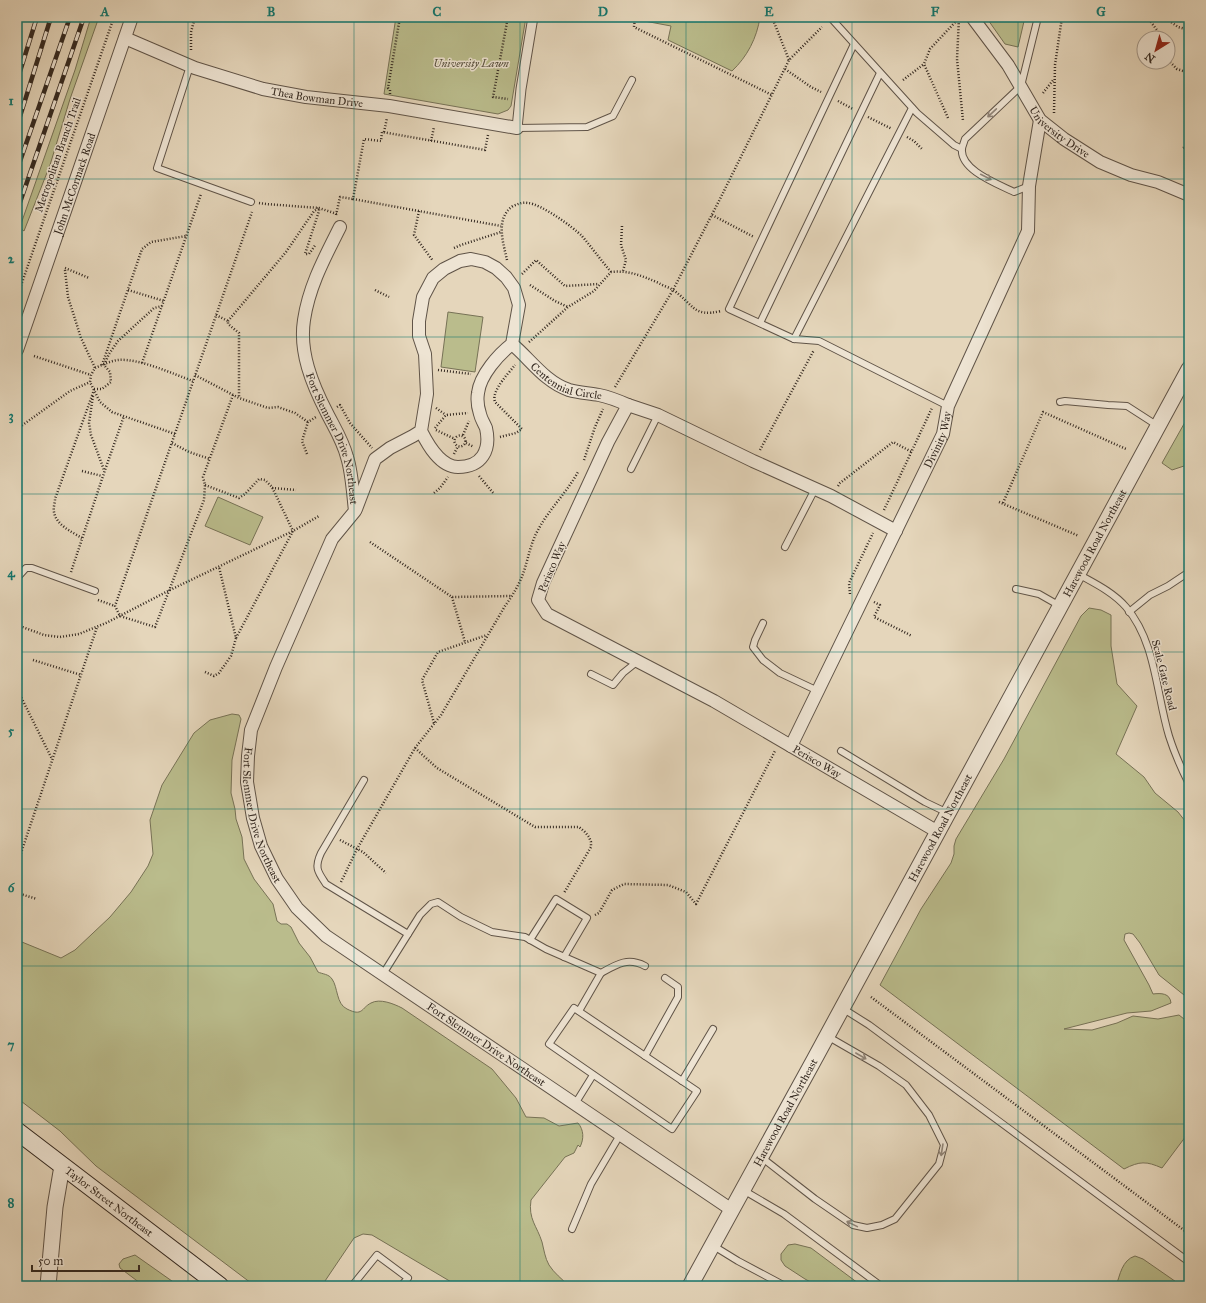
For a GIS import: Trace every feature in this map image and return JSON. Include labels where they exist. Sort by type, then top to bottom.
[{"type":"main road","name":"Taylor Street Northeast","points":[[17,1131],[220,1286]]},
{"type":"street","name":"John McCormack Road","points":[[17,350],[132,17]]},
{"type":"street","points":[[517,128],[532,17]]},
{"type":"street","name":"University Drive","points":[[972,17],[1008,65],[1021,86],[1029,104],[1040,120],[1064,139],[1100,162],[1131,175],[1158,182],[1189,195]]},
{"type":"street","name":"Thea Bowman Drive","points":[[125,38],[190,66],[263,89],[306,97],[389,106],[517,128]]},
{"type":"street","name":"Divinity Way","points":[[786,743],[818,690],[943,434],[948,406],[1028,231],[1029,186],[1040,120]]},
{"type":"street","name":"Fort Slemmer Drive Northeast","points":[[337,222],[311,289],[304,320],[303,337],[305,356],[313,383],[347,457],[355,511],[332,539],[276,667],[252,730],[248,756],[247,782],[253,818],[261,846],[277,879],[297,908],[326,936],[732,1210]]},
{"type":"street","points":[[471,259],[485,262],[496,268],[506,277],[514,288],[519,305],[512,344],[504,350],[491,365],[485,375],[478,393],[476,413],[486,428],[488,442],[485,453],[480,461],[467,467],[454,467],[435,454],[421,431],[426,394],[424,354],[419,336],[419,321],[422,297],[433,278],[444,269],[460,261],[471,259]]},
{"type":"street","name":"Centennial Circle","points":[[512,344],[522,352],[533,365],[554,382],[569,390],[608,397],[628,405]]},
{"type":"street","name":"Harewood Road Northeast","points":[[690,1286],[1189,369]]},
{"type":"street","points":[[628,405],[658,415],[831,496],[896,530]]},
{"type":"street","name":"Perisco Way","points":[[628,405],[608,442],[543,583],[538,600],[547,614],[714,701],[938,832]]},
{"type":"street","points":[[355,511],[366,479],[375,459],[390,448],[421,431]]},
{"type":"street","points":[[48,1286],[54,1208],[62,1166]]},
{"type":"lane","points":[[1029,186],[1014,192],[975,171],[966,161],[962,149],[965,139],[1021,86],[1038,17]]},
{"type":"lane","points":[[831,18],[912,108],[954,145],[962,149]]},
{"type":"lane","points":[[854,44],[729,310],[794,339],[819,341],[948,406]]},
{"type":"lane","points":[[190,66],[157,168],[203,186],[251,202]]},
{"type":"lane","points":[[760,323],[880,73]]},
{"type":"lane","points":[[517,128],[587,127],[613,116],[632,80]]},
{"type":"lane","points":[[794,339],[912,108]]},
{"type":"lane","points":[[1060,402],[1127,406],[1158,426]]},
{"type":"lane","points":[[631,469],[658,415]]},
{"type":"lane","points":[[785,546],[815,489]]},
{"type":"lane","points":[[17,578],[26,568],[32,568],[95,591]]},
{"type":"lane","points":[[1129,612],[1150,595],[1168,586],[1189,572]]},
{"type":"lane","name":"Scale Gate Road","points":[[1078,574],[1102,588],[1125,606],[1138,623],[1150,653],[1169,736],[1179,764],[1189,784]]},
{"type":"lane","points":[[1016,589],[1039,594],[1060,606]]},
{"type":"lane","points":[[762,622],[754,647],[763,660],[780,673],[818,690]]},
{"type":"lane","points":[[591,674],[613,685],[623,673],[638,661]]},
{"type":"lane","points":[[841,751],[925,802],[948,813]]},
{"type":"lane","points":[[364,780],[317,861],[317,872],[326,884],[408,934]]},
{"type":"lane","points":[[530,940],[556,899],[587,918],[564,957]]},
{"type":"lane","points":[[383,974],[420,914],[431,904],[438,902],[461,917],[492,932],[525,937],[546,949],[601,973]]},
{"type":"lane","points":[[579,1011],[601,973],[619,963],[638,962],[645,966]]},
{"type":"lane","points":[[645,1056],[678,997],[678,987],[665,978]]},
{"type":"lane","points":[[574,1008],[579,1011],[697,1091],[672,1129],[550,1044],[574,1008]]},
{"type":"lane","points":[[842,1008],[869,1025],[1189,1262]]},
{"type":"lane","points":[[682,1081],[713,1029]]},
{"type":"lane","points":[[761,1157],[814,1199],[853,1226],[867,1228],[882,1225],[895,1219],[939,1164],[944,1145],[929,1115],[906,1085],[878,1066],[827,1036]]},
{"type":"lane","points":[[575,1104],[593,1075]]},
{"type":"lane","points":[[572,1229],[591,1184],[620,1135]]},
{"type":"lane","points":[[743,1190],[784,1214],[881,1286]]},
{"type":"lane","points":[[712,1245],[785,1286]]},
{"type":"lane","points":[[352,1286],[377,1254],[408,1278],[401,1286]]},
{"type":"path","name":"Metropolitan Branch Trail","points":[[17,297],[114,17]]},
{"type":"path","points":[[191,50],[191,32],[196,17]]},
{"type":"path","points":[[390,95],[390,90],[388,88],[400,17]]},
{"type":"path","points":[[508,17],[493,97],[508,99]]},
{"type":"path","points":[[635,17],[634,27],[772,95]]},
{"type":"path","points":[[772,17],[789,60]]},
{"type":"path","points":[[1054,113],[1058,36],[1062,17]]},
{"type":"path","points":[[1147,17],[1157,30]]},
{"type":"path","points":[[1164,17],[1178,27],[1189,30]]},
{"type":"path","points":[[902,80],[924,64],[930,48],[959,18],[957,60],[963,121]]},
{"type":"path","points":[[583,462],[595,427],[608,397],[673,290],[784,69],[789,60],[822,27]]},
{"type":"path","points":[[924,64],[948,118]]},
{"type":"path","points":[[1176,67],[1189,74]]},
{"type":"path","points":[[784,69],[811,87]]},
{"type":"path","points":[[1043,93],[1055,79]]},
{"type":"path","points":[[352,199],[364,139],[381,141],[382,132],[384,133],[388,114]]},
{"type":"path","points":[[431,141],[434,122]]},
{"type":"path","points":[[384,133],[485,150],[489,130]]},
{"type":"path","points":[[914,141],[922,149]]},
{"type":"path","points":[[1183,148],[1189,146]]},
{"type":"path","points":[[142,363],[203,186]]},
{"type":"path","points":[[337,222],[340,197],[501,226]]},
{"type":"path","points":[[507,261],[501,232],[504,217],[510,209],[519,203],[528,202],[548,211],[580,235],[611,272]]},
{"type":"path","points":[[266,204],[319,208],[337,214]]},
{"type":"path","points":[[317,242],[309,254],[305,254],[319,208]]},
{"type":"path","points":[[228,321],[286,252],[314,211],[319,208]]},
{"type":"path","points":[[115,606],[253,210]]},
{"type":"path","points":[[419,211],[414,235],[432,261]]},
{"type":"path","points":[[712,215],[761,241]]},
{"type":"path","points":[[622,226],[621,245],[626,260],[623,271]]},
{"type":"path","points":[[103,365],[142,249],[151,242],[186,236]]},
{"type":"path","points":[[522,274],[536,260],[566,286],[600,284]]},
{"type":"path","points":[[88,278],[65,269],[70,304],[81,338],[95,368]]},
{"type":"path","points":[[487,438],[505,436],[516,433],[522,429],[495,402],[493,398],[495,391],[518,360],[525,345],[568,307],[594,291],[611,272],[623,271],[638,274],[673,290],[700,313],[711,314],[729,310]]},
{"type":"path","points":[[530,284],[555,301],[568,307]]},
{"type":"path","points":[[128,290],[164,301]]},
{"type":"path","points":[[375,290],[390,297]]},
{"type":"path","points":[[103,365],[108,354],[118,341],[154,308],[162,306]]},
{"type":"path","points":[[216,314],[228,321],[228,324],[239,333],[239,398]]},
{"type":"path","points":[[754,461],[814,350]]},
{"type":"path","points":[[34,356],[91,375]]},
{"type":"path","points":[[175,434],[112,412],[105,408],[100,402],[90,382],[91,375],[95,368],[117,360],[126,360],[142,363],[193,381]]},
{"type":"path","points":[[94,389],[102,388],[111,382],[110,372],[103,365]]},
{"type":"path","points":[[425,368],[485,375]]},
{"type":"path","points":[[195,375],[239,398],[268,408],[278,407],[295,413],[308,422]]},
{"type":"path","points":[[17,429],[70,391],[90,382]]},
{"type":"path","points":[[94,389],[90,435],[104,470]]},
{"type":"path","points":[[82,538],[63,527],[58,520],[54,512],[55,499],[94,389]]},
{"type":"path","points":[[95,591],[98,600],[115,606],[120,616],[156,627],[204,500],[205,485],[203,477],[233,395]]},
{"type":"path","points":[[340,405],[350,423],[379,455]]},
{"type":"path","points":[[850,600],[849,583],[933,408]]},
{"type":"path","points":[[1003,504],[1043,412],[1126,449]]},
{"type":"path","points":[[463,436],[476,413]]},
{"type":"path","points":[[463,436],[466,440],[465,444],[462,446],[457,445],[455,439],[434,429],[446,415],[476,413]]},
{"type":"path","points":[[70,578],[104,470],[124,416]]},
{"type":"path","points":[[307,454],[302,441],[308,422],[319,416]]},
{"type":"path","points":[[455,439],[458,436],[463,436]]},
{"type":"path","points":[[831,496],[840,483],[893,442],[912,452]]},
{"type":"path","points":[[172,443],[189,452],[210,459]]},
{"type":"path","points":[[434,493],[448,478],[449,464]]},
{"type":"path","points":[[337,891],[357,849],[416,748],[440,715],[512,596],[524,572],[535,535],[549,512],[572,484],[580,468]]},
{"type":"path","points":[[82,471],[102,476]]},
{"type":"path","points":[[479,476],[494,494]]},
{"type":"path","points":[[205,485],[239,498],[245,494],[259,479],[265,480],[272,488],[293,530]]},
{"type":"path","points":[[272,488],[296,490]]},
{"type":"path","points":[[998,502],[1079,536]]},
{"type":"path","points":[[17,625],[44,635],[60,637],[78,634],[120,616],[319,516]]},
{"type":"path","points":[[205,672],[214,676],[220,673],[231,656],[236,638],[293,530]]},
{"type":"path","points":[[370,542],[452,597],[512,596]]},
{"type":"path","points":[[219,567],[236,638]]},
{"type":"path","points":[[452,597],[465,642]]},
{"type":"path","points":[[870,600],[880,605],[874,617],[912,636]]},
{"type":"path","points":[[17,865],[97,627]]},
{"type":"path","points":[[434,723],[422,680],[438,652],[488,635]]},
{"type":"path","points":[[33,660],[81,675]]},
{"type":"path","points":[[20,695],[52,759]]},
{"type":"path","points":[[599,913],[612,890],[624,884],[668,885],[686,892],[696,904],[786,743]]},
{"type":"path","points":[[416,748],[437,768],[535,827],[579,827],[585,832],[591,842],[591,847],[559,901]]},
{"type":"path","points":[[349,846],[363,852],[386,873]]},
{"type":"path","points":[[17,892],[37,899]]},
{"type":"path","points":[[871,997],[1189,1234]]},
{"type":"green space","points":[[91,17],[99,17],[70,99],[50,165],[24,231],[20,228],[22,221],[75,70]]},
{"type":"green space","name":"University Lawn","points":[[396,17],[526,17],[511,106],[508,110],[498,114],[384,94]]},
{"type":"green space","points":[[641,17],[760,17],[754,40],[747,53],[732,71],[668,40],[671,26],[639,20]]},
{"type":"green space","points":[[986,17],[1025,17],[1018,47],[1005,44]]},
{"type":"green space","points":[[448,312],[483,317],[475,372],[441,367]]},
{"type":"green space","points":[[1189,415],[1189,462],[1184,466],[1172,470],[1162,463]]},
{"type":"green space","points":[[218,497],[263,517],[250,545],[205,526]]},
{"type":"green space","points":[[1089,608],[1101,610],[1111,615],[1111,646],[1117,684],[1137,706],[1116,754],[1144,777],[1155,793],[1178,812],[1189,826],[1189,999],[1159,975],[1140,943],[1133,934],[1129,933],[1125,934],[1124,940],[1153,994],[1167,995],[1171,1003],[1151,1011],[1127,1013],[1064,1029],[1092,1030],[1117,1023],[1133,1016],[1158,1019],[1179,1015],[1189,1023],[1189,1132],[1162,1168],[1152,1164],[1139,1163],[1124,1169],[880,985],[921,909],[951,863],[956,839],[1004,759],[1081,616]]},
{"type":"green space","points":[[232,714],[239,715],[241,719],[232,760],[231,793],[236,819],[242,837],[244,859],[254,879],[273,904],[277,921],[291,927],[299,943],[310,957],[318,972],[331,977],[343,1007],[359,1012],[371,1003],[383,1001],[402,1008],[492,1069],[516,1098],[526,1117],[544,1118],[559,1126],[578,1123],[580,1126],[583,1135],[580,1147],[578,1145],[574,1153],[565,1157],[531,1200],[530,1207],[532,1217],[549,1265],[553,1271],[569,1286],[458,1286],[372,1235],[363,1234],[354,1238],[323,1286],[255,1286],[96,1166],[60,1131],[17,1098],[17,940],[61,958],[75,950],[110,917],[131,892],[148,866],[153,854],[150,820],[162,785],[194,733],[210,720]]},
{"type":"green space","points":[[795,1244],[811,1248],[862,1286],[818,1286],[805,1279],[785,1266],[781,1260],[781,1254],[788,1245]]},
{"type":"green space","points":[[135,1255],[179,1286],[144,1286],[120,1268],[119,1264],[123,1259]]},
{"type":"green space","points":[[1135,1256],[1143,1259],[1182,1286],[1116,1286],[1124,1264]]},
{"type":"railway","points":[[17,81],[37,17]]},
{"type":"railway","points":[[17,126],[51,17]]},
{"type":"railway","points":[[17,170],[70,17]]},
{"type":"railway","points":[[17,211],[84,17]]}]
